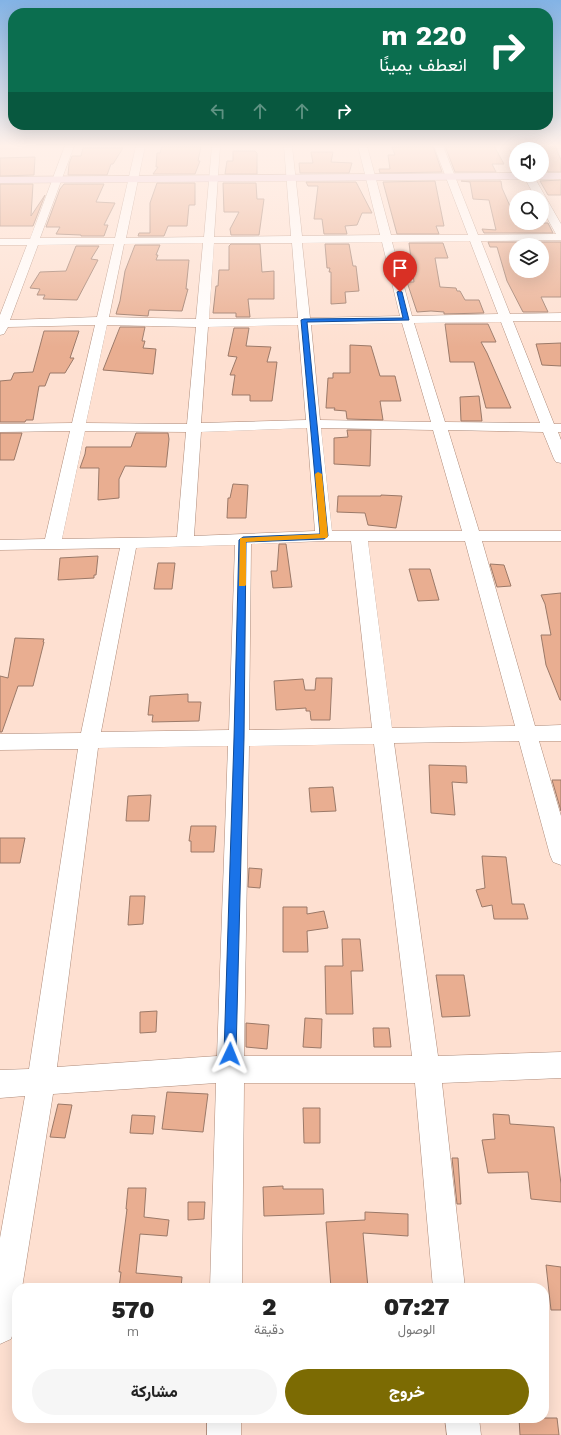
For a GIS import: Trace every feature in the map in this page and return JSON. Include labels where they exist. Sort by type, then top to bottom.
[{"type":"street","points":[[45,213],[1,326],[102,321],[202,323],[505,317],[561,318]]},
{"type":"street","points":[[52,545],[126,213]]},
{"type":"street","points":[[185,542],[211,213]]},
{"type":"street","points":[[294,213],[324,536]]},
{"type":"street","points":[[379,213],[407,319],[472,536],[561,855]]},
{"type":"street","points":[[464,213],[505,317],[555,428],[561,459]]},
{"type":"street","points":[[549,213],[561,233]]},
{"type":"street","points":[[0,242],[561,237]]},
{"type":"street","points":[[0,428],[194,428],[313,424],[555,428]]},
{"type":"street","points":[[0,545],[185,542],[324,536],[561,536]]},
{"type":"street","points":[[359,536],[383,736],[427,1070],[448,1283]]},
{"type":"street","points":[[226,1283],[229,1069],[239,738],[243,540]]},
{"type":"street","points":[[0,1328],[41,1082],[89,740],[129,543]]},
{"type":"street","points":[[0,742],[561,733]]},
{"type":"street","points":[[0,1084],[229,1069],[427,1070],[561,1065]]},
{"type":"street","points":[[224,1423],[224,1435]]},
{"type":"street","points":[[463,1423],[464,1435]]},
{"type":"building","points":[[0,213],[31,213],[31,216],[33,213],[38,213],[33,226],[0,226]]},
{"type":"building","points":[[51,213],[110,213],[104,225],[108,225],[104,236],[56,234],[60,227],[46,227]]},
{"type":"building","points":[[150,213],[188,213],[187,226],[168,226],[164,236],[138,236],[139,233],[150,233]]},
{"type":"building","points":[[238,213],[262,213],[259,235],[231,235],[230,229]]},
{"type":"building","points":[[315,213],[372,213],[362,213],[357,225],[345,226],[347,234],[324,234],[322,219],[314,219]]},
{"type":"building","points":[[391,213],[441,213],[444,226],[436,226],[439,234],[397,234]]},
{"type":"building","points":[[492,213],[509,213],[509,230],[549,230],[549,225],[553,233],[484,233],[482,229],[496,230]]},
{"type":"building","points":[[488,242],[509,242],[509,278],[549,278],[549,242],[561,242],[561,297],[541,297],[548,312],[523,312],[507,281],[497,247],[490,247]]},
{"type":"building","points":[[409,243],[443,243],[448,258],[435,258],[440,287],[456,288],[457,291],[460,291],[465,300],[479,300],[484,313],[444,314],[444,312],[431,311],[417,312],[407,282],[414,282]]},
{"type":"building","points":[[231,244],[260,244],[262,272],[274,271],[274,299],[248,299],[250,317],[236,317],[236,313],[213,313],[216,286],[218,286],[219,270],[229,270],[229,246]]},
{"type":"building","points":[[325,244],[349,244],[353,266],[356,266],[359,291],[345,292],[346,303],[331,304],[331,272],[329,272],[330,268],[327,268]]},
{"type":"building","points":[[135,245],[160,245],[156,255],[158,255],[156,260],[189,260],[186,289],[188,289],[182,311],[149,310],[148,316],[116,314],[120,301],[125,271]]},
{"type":"building","points":[[76,246],[99,246],[91,259],[98,260],[77,300],[43,299],[45,295],[37,295],[40,289],[30,288],[40,272],[66,271]]},
{"type":"building","points":[[445,324],[488,324],[496,342],[481,342],[511,408],[486,408],[474,362],[450,362]]},
{"type":"building","points":[[120,327],[145,327],[142,341],[145,341],[143,348],[156,349],[153,374],[103,370]]},
{"type":"building","points":[[234,328],[249,328],[246,346],[271,347],[267,362],[277,362],[272,401],[250,401],[250,395],[232,395],[235,375],[230,375],[237,357],[228,356]]},
{"type":"building","points":[[44,331],[79,331],[70,358],[74,358],[65,373],[50,373],[45,386],[39,386],[33,420],[26,420],[25,422],[0,422],[0,381],[11,380],[14,373],[33,372]]},
{"type":"building","points":[[561,343],[561,366],[542,365],[536,344]]},
{"type":"building","points":[[350,345],[371,346],[380,376],[395,376],[401,401],[380,401],[383,420],[347,419],[346,411],[334,410],[335,408],[326,408],[328,378],[333,378],[333,373],[350,373]]},
{"type":"building","points":[[479,396],[482,421],[461,421],[460,397]]},
{"type":"building","points":[[347,430],[371,430],[370,466],[334,464],[334,438],[348,437]]},
{"type":"building","points":[[0,433],[22,433],[14,460],[0,460]]},
{"type":"building","points":[[136,433],[168,433],[169,439],[166,467],[125,466],[119,479],[119,498],[98,500],[99,468],[80,468],[86,447],[131,447]]},
{"type":"building","points":[[233,484],[248,485],[246,518],[227,518],[228,498],[230,498]]},
{"type":"building","points":[[338,496],[402,496],[396,528],[368,525],[365,513],[337,512]]},
{"type":"building","points":[[279,544],[286,544],[292,587],[273,588],[271,571],[277,571]]},
{"type":"building","points":[[98,556],[96,575],[94,575],[94,578],[58,580],[60,558]]},
{"type":"building","points":[[158,563],[175,563],[172,589],[154,589]]},
{"type":"building","points":[[490,564],[504,565],[511,586],[497,587]]},
{"type":"building","points":[[409,569],[430,569],[439,600],[418,601]]},
{"type":"building","points":[[561,593],[560,700],[546,665],[541,635],[551,635],[545,604],[541,595]]},
{"type":"building","points":[[15,638],[44,639],[44,642],[33,686],[18,686],[2,732],[0,732],[0,676],[8,678]]},
{"type":"building","points":[[316,678],[332,678],[330,720],[311,720],[310,711],[306,711],[306,708],[276,710],[274,681],[303,679],[305,690],[315,690]]},
{"type":"building","points":[[188,694],[188,702],[201,702],[199,721],[152,722],[153,715],[148,715],[150,696]]},
{"type":"building","points":[[429,765],[466,766],[467,783],[452,782],[455,815],[431,813]]},
{"type":"building","points":[[552,780],[561,780],[561,811]]},
{"type":"building","points":[[333,787],[336,811],[311,812],[309,788]]},
{"type":"building","points":[[151,795],[149,821],[126,821],[128,796]]},
{"type":"building","points":[[191,826],[216,826],[214,852],[191,852],[191,841],[189,841]]},
{"type":"building","points":[[0,838],[25,838],[20,863],[0,863]]},
{"type":"building","points":[[482,856],[506,857],[512,904],[524,904],[528,919],[494,919],[492,905],[482,907],[476,890],[485,888]]},
{"type":"building","points":[[249,868],[262,869],[260,888],[248,887]]},
{"type":"building","points":[[130,896],[145,896],[143,924],[128,925]]},
{"type":"building","points":[[283,907],[307,907],[307,914],[324,911],[328,928],[307,931],[308,952],[283,952]]},
{"type":"building","points":[[342,939],[360,939],[363,971],[351,971],[353,1014],[326,1014],[325,966],[343,966]]},
{"type":"building","points":[[436,975],[464,975],[470,1016],[442,1017]]},
{"type":"building","points":[[157,1011],[156,1032],[140,1033],[140,1012]]},
{"type":"building","points":[[305,1018],[322,1019],[321,1048],[303,1047]]},
{"type":"building","points":[[246,1023],[269,1025],[267,1049],[246,1047]]},
{"type":"building","points":[[373,1028],[389,1028],[391,1047],[374,1047]]},
{"type":"building","points":[[167,1092],[208,1094],[203,1132],[162,1129]]},
{"type":"building","points":[[58,1104],[72,1105],[65,1138],[50,1137]]},
{"type":"building","points":[[303,1108],[320,1108],[320,1143],[304,1143]]},
{"type":"building","points":[[493,1114],[509,1115],[510,1124],[554,1127],[561,1184],[561,1202],[531,1199],[528,1172],[488,1173],[482,1140],[495,1139]]},
{"type":"building","points":[[132,1115],[155,1116],[153,1134],[130,1133]]},
{"type":"building","points":[[452,1158],[458,1158],[461,1204],[457,1204]]},
{"type":"building","points":[[283,1186],[283,1189],[323,1189],[324,1214],[264,1216],[263,1187]]},
{"type":"building","points":[[128,1188],[146,1188],[144,1217],[169,1220],[167,1236],[140,1234],[136,1273],[182,1277],[181,1283],[120,1283],[121,1272],[119,1272]]},
{"type":"building","points":[[188,1202],[205,1202],[204,1219],[188,1220]]},
{"type":"building","points":[[365,1212],[408,1214],[408,1236],[363,1233],[368,1283],[331,1283],[326,1222],[365,1220]]},
{"type":"building","points":[[546,1265],[561,1267],[561,1310],[551,1310]]},
{"type":"building","points":[[549,1418],[557,1418],[559,1435],[520,1435],[519,1423],[549,1423]]},
{"type":"slow traffic","points":[[242,585],[243,540],[324,536],[318,474]]},
{"type":"route","points":[[230,1054],[243,540],[324,536],[304,320],[407,319],[400,292]]}]
